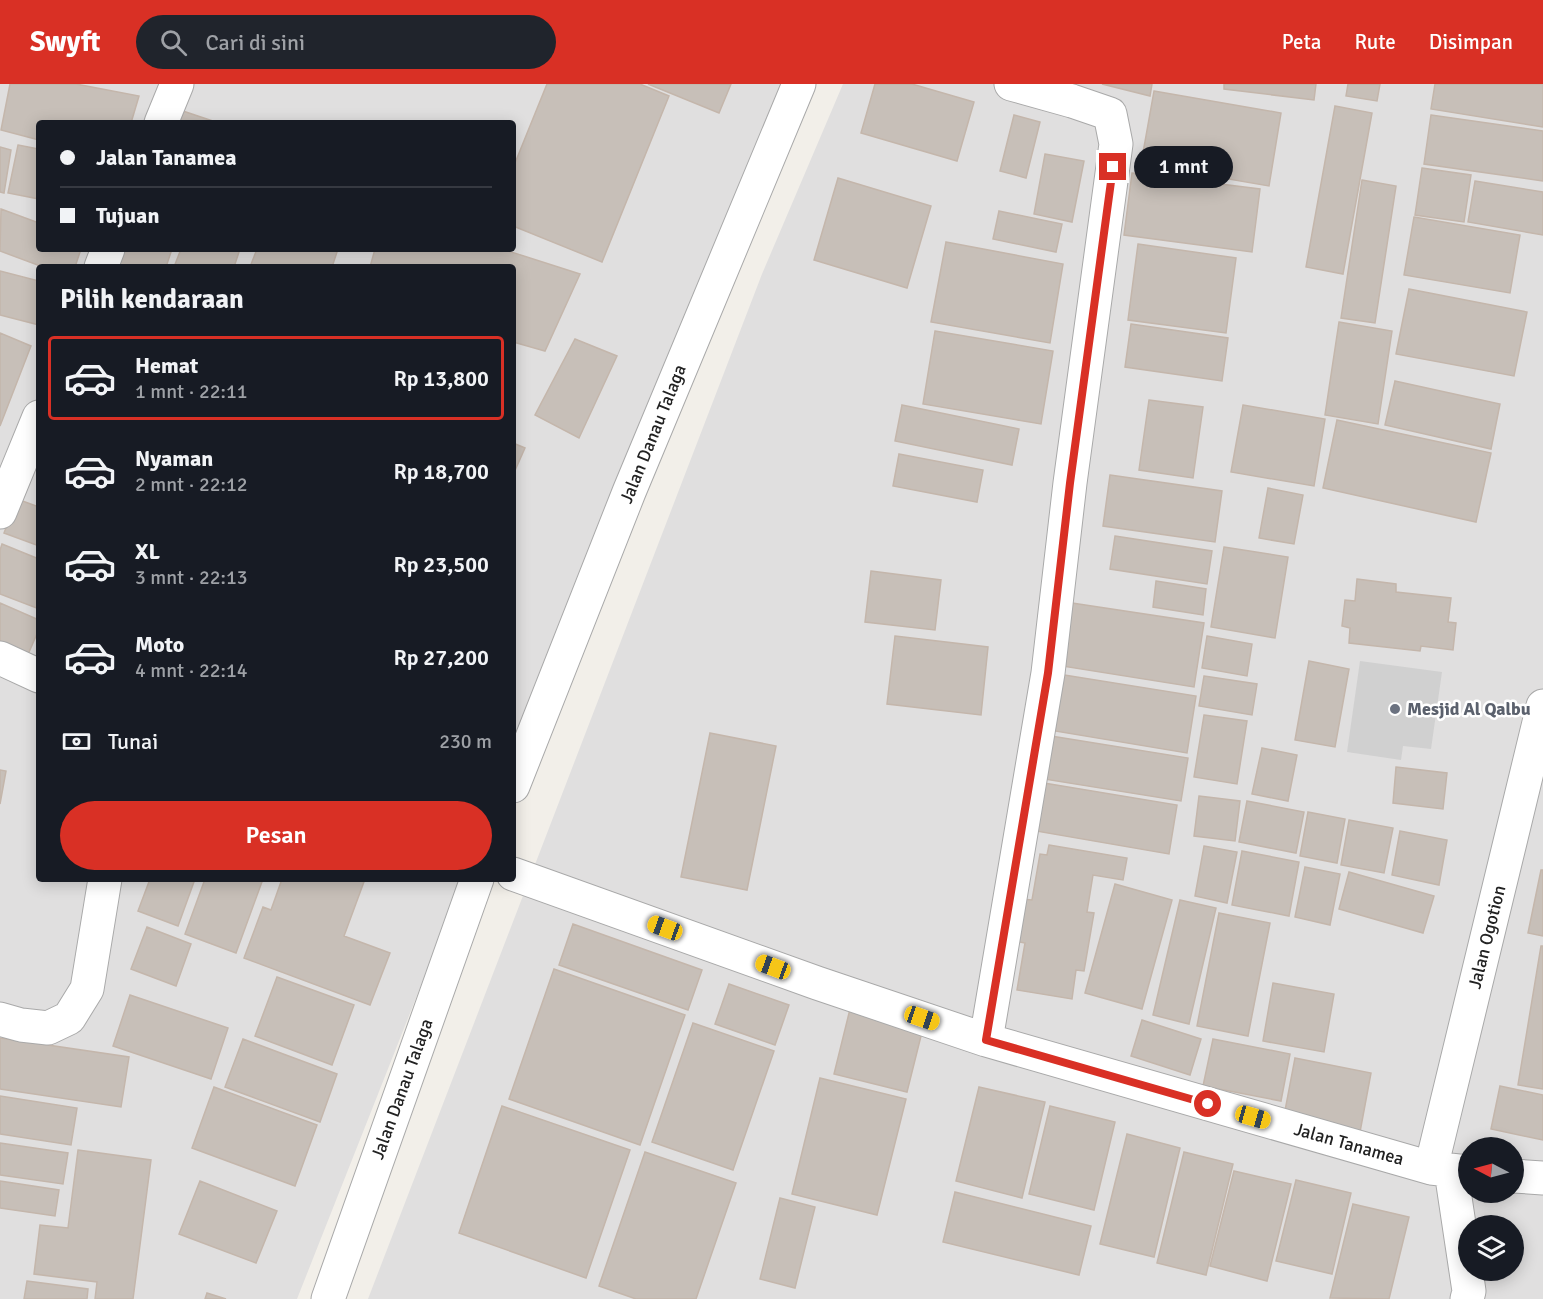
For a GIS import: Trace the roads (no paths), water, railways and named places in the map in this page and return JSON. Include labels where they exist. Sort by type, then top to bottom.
[{"type":"street","points":[[162,120],[177,84]]},
{"type":"street","name":"Jalan Danau Talaga","points":[[516,778],[629,492],[799,84]]},
{"type":"street","points":[[986,1040],[1048,673],[1070,483],[1116,144],[1110,114],[1072,100],[1011,84]]},
{"type":"street","points":[[0,512],[36,424]]},
{"type":"street","points":[[0,658],[36,675]]},
{"type":"street","name":"Jalan Ogotion","points":[[1450,1170],[1543,706]]},
{"type":"street","name":"Jalan Tanamea","points":[[516,875],[817,983],[986,1040],[1450,1170]]},
{"type":"street","points":[[0,1019],[21,1025],[48,1028],[69,1018],[87,989],[105,882]]},
{"type":"street","name":"Jalan Danau Talaga","points":[[327,1299],[476,882]]},
{"type":"street","points":[[1450,1170],[1469,1291],[1467,1299]]},
{"type":"street","points":[[1524,1177],[1543,1178]]},
{"type":"place","name":"Mesjid Al Qalbu","points":[[1395,709]]}]
